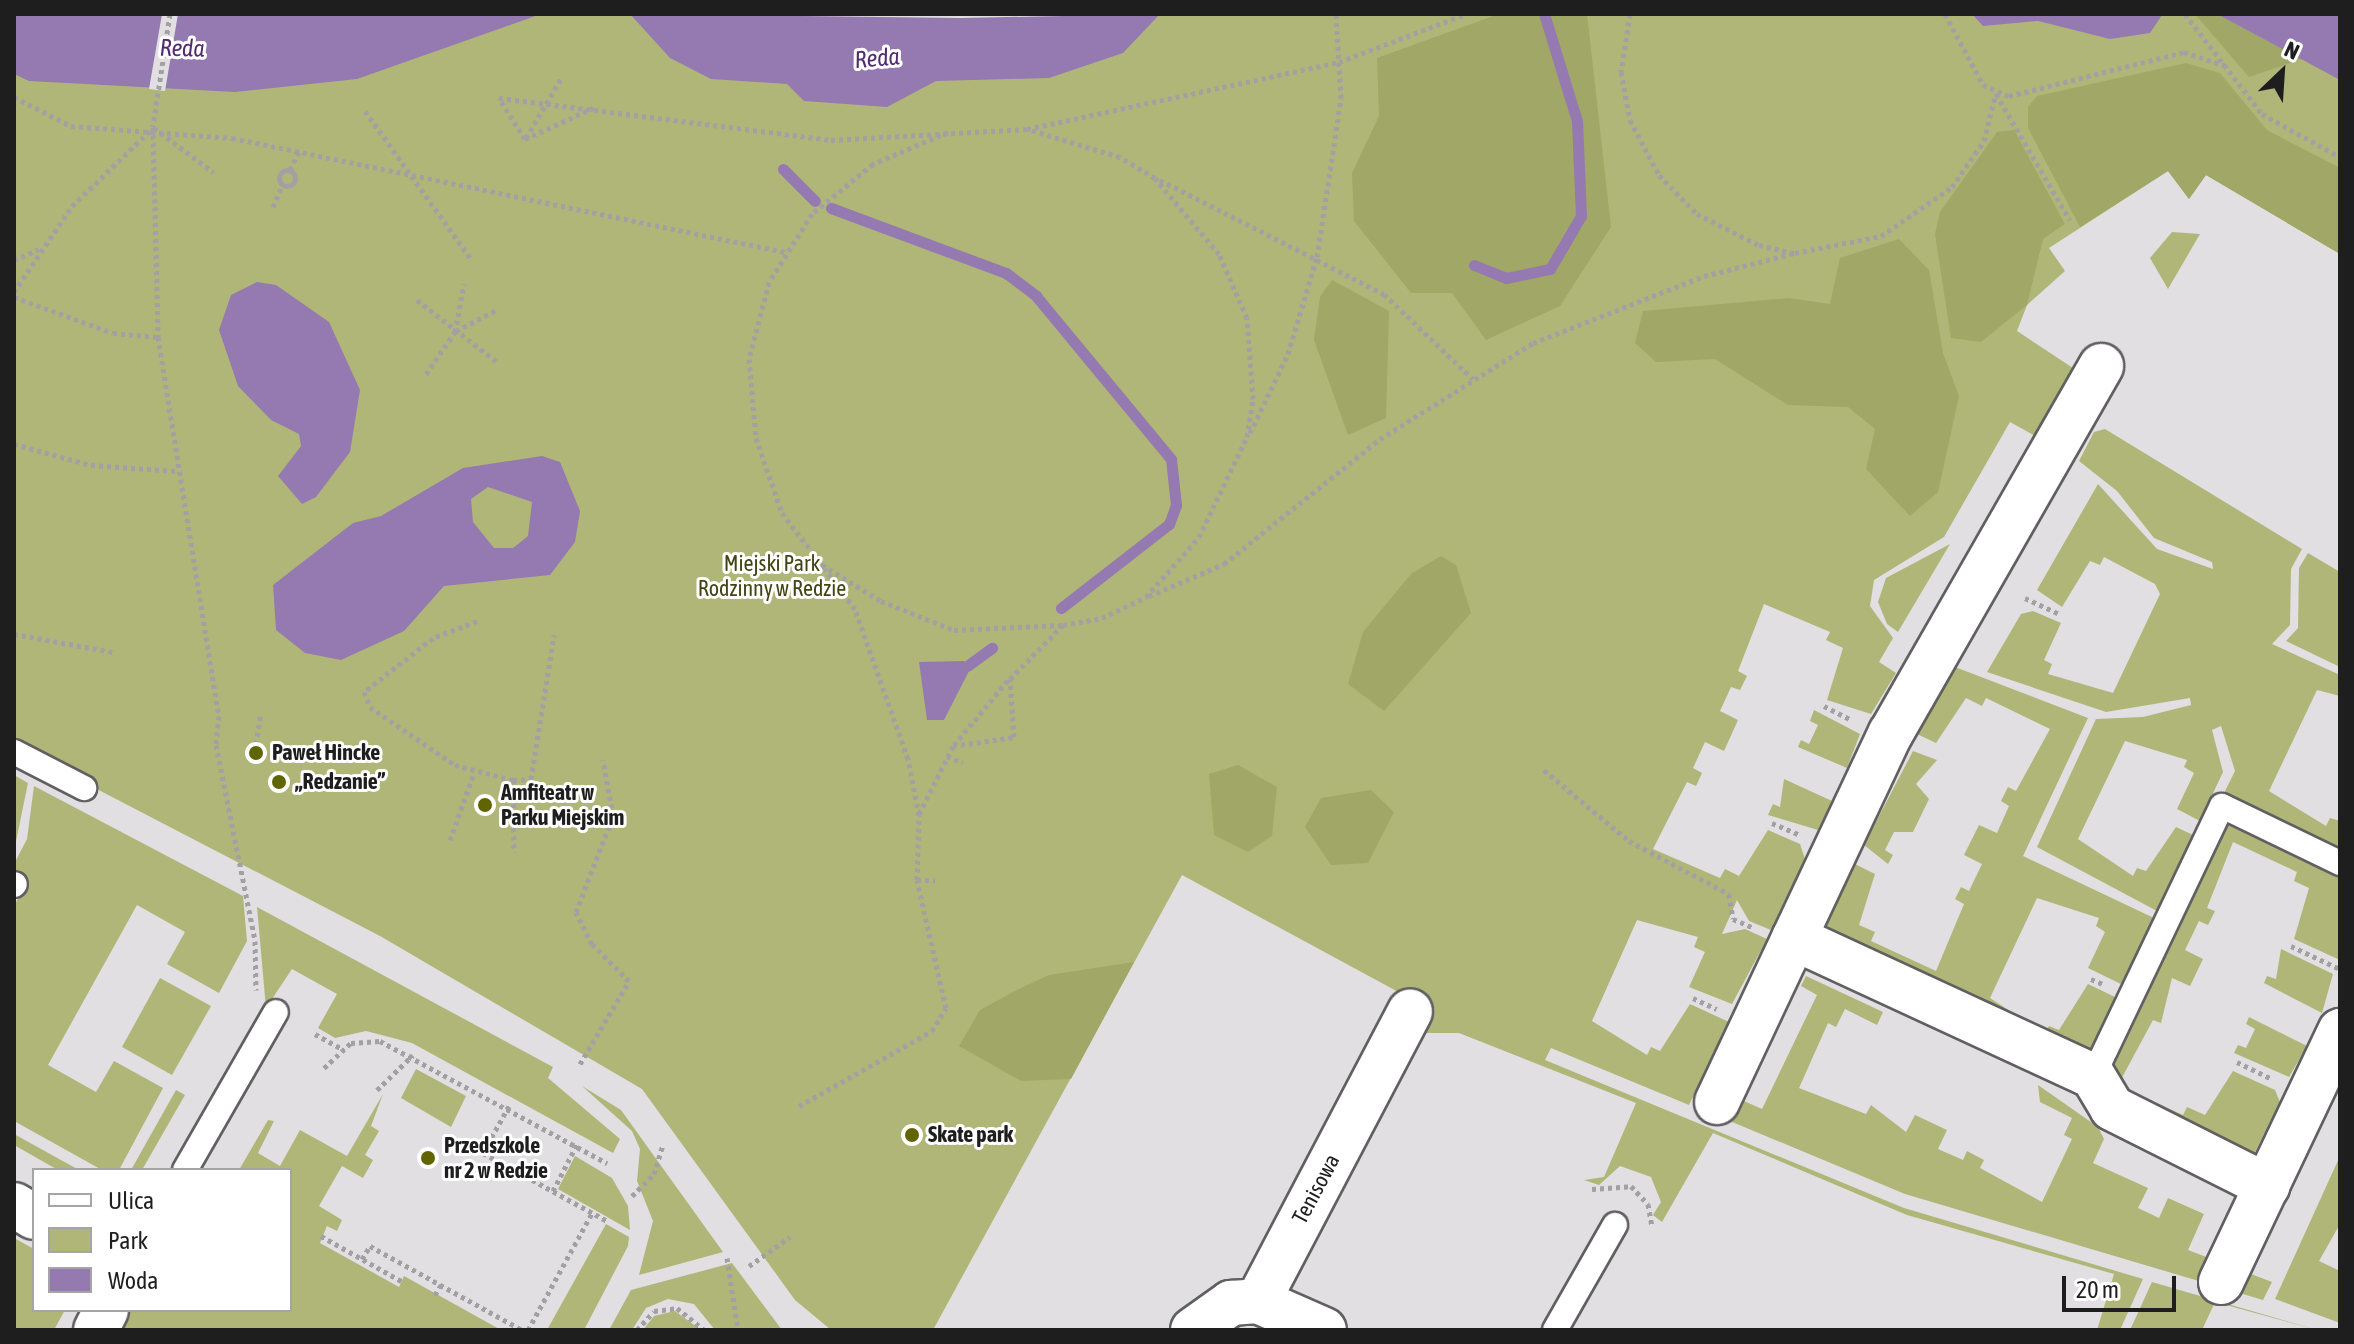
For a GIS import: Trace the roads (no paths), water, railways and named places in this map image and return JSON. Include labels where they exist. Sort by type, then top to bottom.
[{"type":"street","points":[[1717,1102],[1891,733],[2101,366]]},
{"type":"street","points":[[1794,938],[2093,1076],[2112,1108],[2267,1186]]},
{"type":"street","name":"Tenisowa","points":[[1258,1301],[1410,1011]]},
{"type":"street","points":[[2221,1282],[2340,1031]]},
{"type":"street","points":[[14,1205],[32,1216]]},
{"type":"street","points":[[1193,1330],[1231,1303],[1258,1301],[1324,1330]]},
{"type":"street","points":[[96,1330],[105,1312]]},
{"type":"lane","points":[[14,752],[84,788]]},
{"type":"lane","points":[[2093,1076],[2222,806],[2340,863]]},
{"type":"lane","points":[[186,1168],[272,1018]]},
{"type":"lane","points":[[1555,1330],[1615,1225]]},
{"type":"water","name":"Reda","points":[[14,14],[541,14],[357,79],[235,92],[29,81],[14,74]]},
{"type":"water","name":"Reda","points":[[630,14],[961,18],[1160,14],[1123,53],[1049,78],[936,81],[887,107],[804,101],[787,84],[711,79],[670,58]]},
{"type":"water","points":[[1972,14],[2162,15],[2150,33],[2110,39],[2038,21],[1983,26]]},
{"type":"water","points":[[2217,14],[2340,14],[2340,80],[2290,53]]},
{"type":"water","points":[[257,282],[276,285],[329,322],[360,390],[350,452],[316,497],[302,504],[278,476],[301,446],[299,434],[271,420],[238,386],[219,330],[231,295]]},
{"type":"water","points":[[542,456],[560,462],[580,511],[575,542],[550,575],[444,586],[404,631],[341,660],[305,653],[276,630],[273,585],[353,523],[381,516],[463,468]],"holes":[[[488,487],[532,502],[528,536],[513,548],[494,548],[473,522],[471,499]]]},
{"type":"water","points":[[964,661],[969,671],[944,720],[927,720],[919,662]]},
{"type":"waterway","points":[[1474,265],[1506,278],[1550,269],[1581,216],[1577,121],[1544,14]]},
{"type":"waterway","points":[[783,169],[815,201]]},
{"type":"waterway","points":[[831,208],[1006,273],[1036,296],[1171,459],[1176,505],[1169,524],[1061,608]]},
{"type":"waterway","points":[[967,666],[992,648]]},
{"type":"place","name":"Paweł Hincke","points":[[256,753]]},
{"type":"place","name":"„Redzanie”","points":[[279,782]]},
{"type":"place","name":"Amfiteatr w Parku Miejskim","points":[[485,805]]},
{"type":"place","name":"Skate park","points":[[912,1135]]},
{"type":"place","name":"Przedszkole nr 2 w Redzie","points":[[428,1158]]},
{"type":"park label","name":"Miejski Park Rodzinny w Redzie","points":[[772,576]]}]
